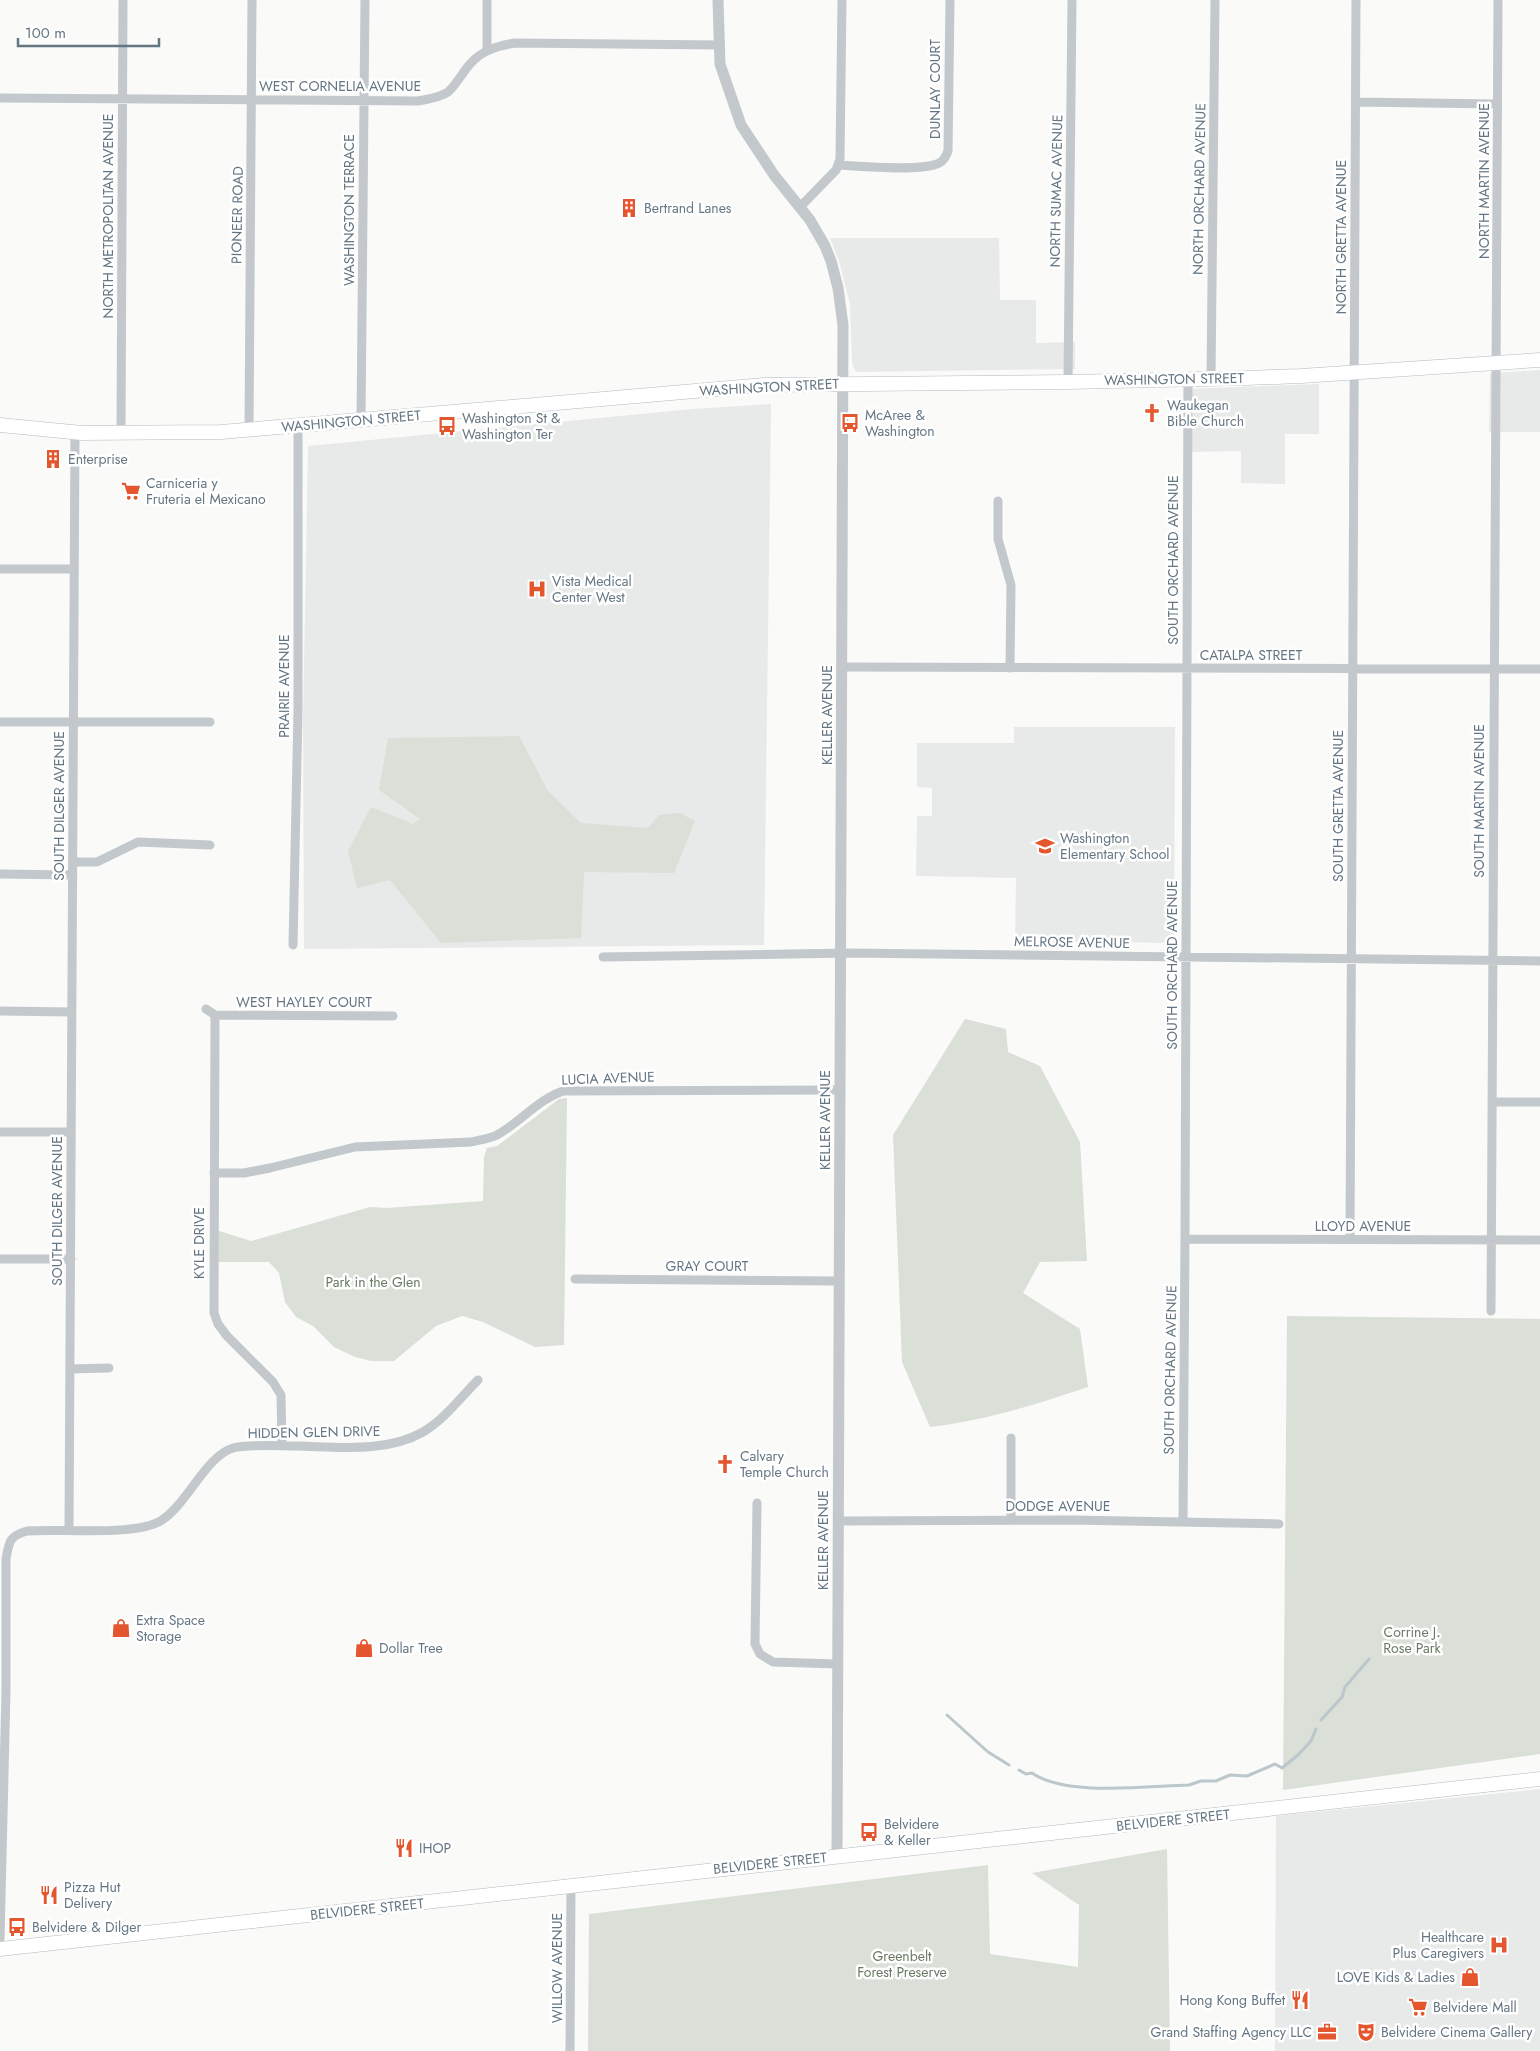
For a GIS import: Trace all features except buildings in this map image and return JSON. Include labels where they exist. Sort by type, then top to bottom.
[{"type":"main road","name":"WASHINGTON STREET","points":[[0,425],[74,432],[162,434],[249,430],[764,385],[1211,379],[1540,360]]},
{"type":"main road","name":"BELVIDERE STREET","points":[[0,1950],[1540,1779]]},
{"type":"street","name":"NORTH METROPOLITAN AVENUE","points":[[121,433],[123,0]]},
{"type":"street","name":"PIONEER ROAD","points":[[249,430],[252,0]]},
{"type":"street","name":"WASHINGTON TERRACE","points":[[361,420],[365,0]]},
{"type":"street","points":[[487,0],[488,50]]},
{"type":"street","name":"KELLER AVENUE","points":[[718,0],[720,64],[741,125],[774,175],[801,206],[825,246],[834,270],[842,313],[837,1856]]},
{"type":"street","points":[[801,206],[836,170],[840,159],[842,0]]},
{"type":"street","name":"DUNLAY COURT","points":[[838,166],[918,167],[937,164],[944,160],[948,151],[950,0]]},
{"type":"street","name":"NORTH SUMAC AVENUE","points":[[1068,382],[1072,0]]},
{"type":"street","name":"NORTH ORCHARD AVENUE","points":[[1211,379],[1215,0]]},
{"type":"street","name":"NORTH GRETTA AVENUE","points":[[1354,372],[1356,0]]},
{"type":"street","name":"NORTH MARTIN AVENUE","points":[[1495,363],[1498,0]]},
{"type":"street","name":"WEST CORNELIA AVENUE","points":[[0,98],[418,101],[437,97],[448,92],[470,64],[482,53],[498,46],[515,42],[720,45]]},
{"type":"street","points":[[1356,102],[1497,104]]},
{"type":"street","name":"SOUTH MARTIN AVENUE","points":[[1491,1311],[1495,363]]},
{"type":"street","name":"SOUTH GRETTA AVENUE","points":[[1350,1239],[1354,372]]},
{"type":"street","name":"SOUTH ORCHARD AVENUE","points":[[1183,1522],[1186,1239],[1188,379]]},
{"type":"street","name":"PRAIRIE AVENUE","points":[[293,945],[298,711],[298,426]]},
{"type":"street","name":"SOUTH DILGER AVENUE","points":[[69,1530],[74,432]]},
{"type":"street","points":[[998,501],[998,539],[1011,584],[1010,668]]},
{"type":"street","points":[[0,569],[74,568]]},
{"type":"street","name":"CATALPA STREET","points":[[842,667],[1540,669]]},
{"type":"street","points":[[0,722],[210,722]]},
{"type":"street","points":[[73,862],[97,862],[138,842],[210,845]]},
{"type":"street","points":[[0,874],[72,875]]},
{"type":"street","name":"MELROSE AVENUE","points":[[603,957],[841,953],[1540,961]]},
{"type":"street","points":[[206,1009],[214,1015]]},
{"type":"street","points":[[0,1011],[72,1012]]},
{"type":"street","name":"WEST HAYLEY COURT","points":[[214,1015],[393,1016]]},
{"type":"street","name":"KYLE DRIVE","points":[[214,1015],[214,1313],[218,1324],[227,1336],[273,1382],[281,1395],[282,1446]]},
{"type":"street","name":"LUCIA AVENUE","points":[[214,1173],[244,1173],[261,1170],[355,1147],[471,1142],[486,1139],[498,1134],[542,1101],[562,1091],[840,1090]]},
{"type":"street","points":[[1492,1102],[1540,1102]]},
{"type":"street","points":[[0,1132],[70,1132]]},
{"type":"street","name":"LLOYD AVENUE","points":[[1186,1239],[1540,1240]]},
{"type":"street","points":[[0,1259],[71,1259]]},
{"type":"street","name":"GRAY COURT","points":[[575,1279],[839,1281]]},
{"type":"street","points":[[70,1369],[109,1368]]},
{"type":"street","name":"HIDDEN GLEN DRIVE","points":[[69,1530],[132,1530],[150,1526],[162,1520],[179,1505],[194,1484],[227,1450],[282,1446],[370,1447],[386,1446],[406,1440],[424,1432],[434,1424],[478,1380]]},
{"type":"street","points":[[1011,1438],[1011,1520]]},
{"type":"street","points":[[757,1503],[755,1644],[760,1654],[773,1662],[838,1664]]},
{"type":"street","name":"DODGE AVENUE","points":[[838,1521],[1011,1520],[1279,1524]]},
{"type":"street","points":[[0,1939],[6,1700],[6,1559],[11,1538],[17,1534],[33,1530],[69,1530]]},
{"type":"street","name":"WILLOW AVENUE","points":[[570,2051],[571,1886]]},
{"type":"shaded area","points":[[830,238],[999,238],[1000,300],[1036,300],[1036,343],[1075,342],[1075,369],[856,372],[852,364],[850,304],[839,261]]},
{"type":"shaded area","points":[[1540,370],[1540,432],[1489,432],[1490,373]]},
{"type":"shaded area","points":[[1319,384],[1319,434],[1285,434],[1285,484],[1241,483],[1241,451],[1185,452],[1184,389]]},
{"type":"shaded area","name":"Vista Medical Center West","points":[[771,404],[764,945],[304,949],[303,721],[308,446],[693,409]]},
{"type":"shaded area","name":"Washington Elementary School","points":[[1014,727],[1175,727],[1174,943],[1015,941],[1016,878],[916,876],[917,816],[932,816],[932,788],[917,787],[917,743],[1014,743]]},
{"type":"shaded area","name":"Belvidere Mall","points":[[1540,1789],[1540,2051],[1275,2051],[1276,1816]]},
{"type":"green space","points":[[519,736],[548,791],[581,823],[648,828],[659,815],[680,813],[695,821],[674,873],[584,872],[581,938],[441,943],[390,880],[357,888],[348,851],[371,807],[413,824],[420,819],[379,790],[388,738]]},
{"type":"green space","points":[[965,1019],[1006,1029],[1008,1052],[1040,1066],[1080,1142],[1087,1261],[1040,1262],[1023,1293],[1080,1329],[1088,1387],[1010,1411],[930,1427],[902,1362],[893,1135]]},
{"type":"green space","name":"Park in the Glen","points":[[567,1098],[564,1345],[535,1347],[483,1322],[462,1316],[436,1326],[394,1361],[371,1361],[355,1357],[334,1347],[313,1326],[296,1317],[285,1302],[279,1273],[269,1262],[216,1262],[216,1230],[251,1241],[370,1207],[387,1208],[483,1201],[484,1157],[487,1148],[497,1146],[559,1099]]},
{"type":"green space","name":"Corrine J. Rose Park","points":[[1287,1316],[1540,1319],[1540,1754],[1283,1790]]},
{"type":"green space","name":"Greenbelt Forest Preserve","points":[[1167,1849],[1170,2051],[588,2051],[589,1914],[988,1865],[990,1954],[1078,1967],[1079,1905],[1032,1873]]},
{"type":"waterway","points":[[1321,1720],[1342,1697],[1345,1687],[1369,1659]]},
{"type":"waterway","points":[[947,1715],[988,1752],[1009,1765]]},
{"type":"waterway","points":[[1019,1770],[1026,1774],[1032,1773],[1065,1785],[1086,1788],[1189,1785],[1201,1781],[1216,1781],[1230,1775],[1247,1776],[1275,1764],[1282,1768],[1311,1741],[1316,1729]]},
{"type":"place","name":"Bertrand Lanes","points":[[629,208]]},
{"type":"place","name":"Waukegan Bible Church","points":[[1152,413]]},
{"type":"place","name":"McAree & Washington","points":[[850,423]]},
{"type":"place","name":"Washington St & Washington Ter","points":[[447,426]]},
{"type":"place","name":"Enterprise","points":[[53,459]]},
{"type":"place","name":"Carniceria y Fruteria el Mexicano","points":[[131,491]]},
{"type":"place","name":"Vista Medical Center West","points":[[537,589]]},
{"type":"place","name":"Washington Elementary School","points":[[1045,846]]},
{"type":"place","name":"Calvary Temple Church","points":[[725,1464]]},
{"type":"place","name":"Extra Space Storage","points":[[121,1628]]},
{"type":"place","name":"Dollar Tree","points":[[364,1648]]},
{"type":"place","name":"Belvidere & Keller","points":[[869,1832]]},
{"type":"place","name":"IHOP","points":[[404,1848]]},
{"type":"place","name":"Pizza Hut Delivery","points":[[49,1895]]},
{"type":"place","name":"Belvidere & Dilger","points":[[17,1927]]},
{"type":"place","name":"Healthcare Plus Caregivers","points":[[1499,1945]]},
{"type":"place","name":"LOVE Kids & Ladies","points":[[1470,1977]]},
{"type":"place","name":"Hong Kong Buffet","points":[[1300,2000]]},
{"type":"place","name":"Belvidere Mall","points":[[1418,2007]]},
{"type":"place","name":"Grand Staffing Agency LLC","points":[[1327,2032]]},
{"type":"place","name":"Belvidere Cinema Gallery","points":[[1366,2032]]}]
